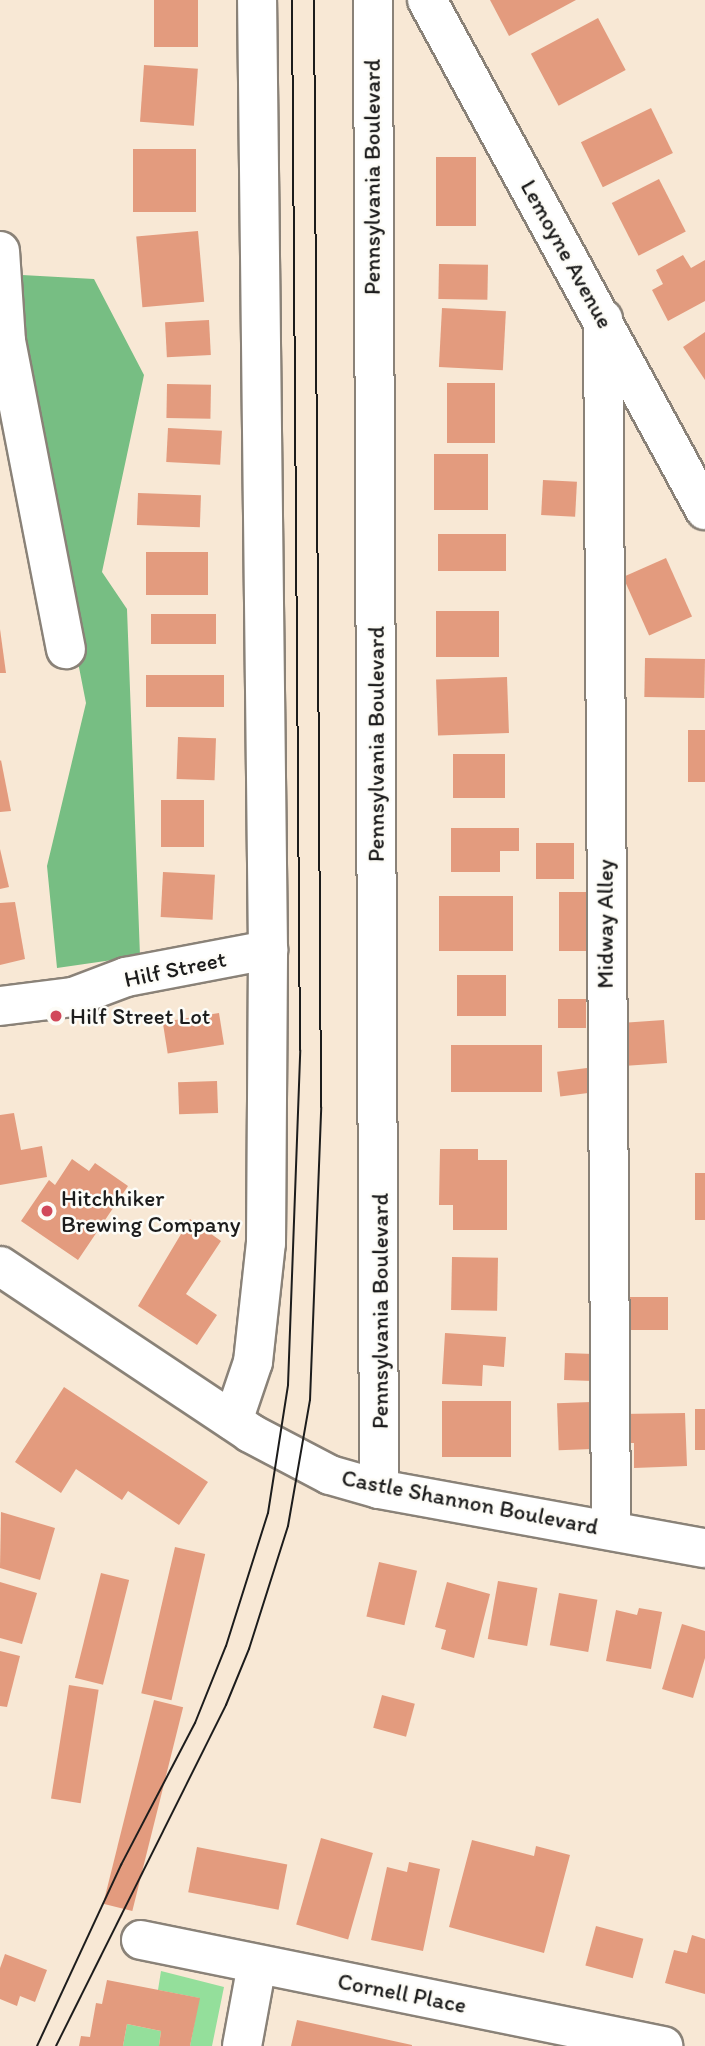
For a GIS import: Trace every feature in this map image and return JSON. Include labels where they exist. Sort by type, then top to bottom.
[{"type":"street","points":[[233,1421],[253,1362],[262,1297],[268,950],[257,0]]},
{"type":"street","name":"Pennsylvania Boulevard","points":[[373,0],[379,1489]]},
{"type":"street","name":"Lemoyne Avenue","points":[[427,0],[603,318],[705,510]]},
{"type":"street","points":[[0,251],[6,341],[66,649]]},
{"type":"street","name":"Midway Alley","points":[[603,318],[611,1530]]},
{"type":"street","name":"Hilf Street","points":[[0,1006],[73,997],[126,977],[268,950]]},
{"type":"street","name":"Castle Shannon Boulevard","points":[[1,1274],[295,1459],[379,1489],[705,1548]]},
{"type":"street","name":"Cornell Place","points":[[141,1940],[663,2046]]},
{"type":"street","points":[[242,2046],[257,1964]]},
{"type":"green space","points":[[22,275],[94,279],[144,375],[102,572],[127,609],[140,956],[57,968],[47,866],[86,703],[34,437]]},
{"type":"green space","points":[[161,1971],[224,1987],[212,2046],[190,2046],[199,1998],[158,1990]]},
{"type":"green space","points":[[127,2024],[161,2031],[159,2046],[123,2046]]},
{"type":"building","points":[[154,0],[198,0],[198,47],[154,47]]},
{"type":"building","points":[[490,0],[576,0],[509,36]]},
{"type":"building","points":[[598,18],[626,70],[559,106],[531,54]]},
{"type":"building","points":[[144,65],[198,69],[194,126],[140,122]]},
{"type":"building","points":[[651,108],[673,153],[603,187],[581,142]]},
{"type":"building","points":[[133,149],[196,149],[196,212],[133,212]]},
{"type":"building","points":[[436,157],[476,157],[476,226],[436,226]]},
{"type":"building","points":[[659,179],[686,232],[639,256],[612,203]]},
{"type":"building","points":[[198,231],[204,302],[142,307],[136,236]]},
{"type":"building","points":[[683,255],[691,268],[705,260],[705,301],[668,321],[652,290],[663,284],[656,270]]},
{"type":"building","points":[[439,264],[488,265],[487,300],[438,299]]},
{"type":"building","points":[[442,308],[506,311],[503,370],[439,367]]},
{"type":"building","points":[[209,320],[211,355],[167,357],[165,322]]},
{"type":"building","points":[[705,332],[705,380],[683,347]]},
{"type":"building","points":[[447,383],[495,383],[495,443],[447,443]]},
{"type":"building","points":[[167,384],[211,385],[210,419],[166,418]]},
{"type":"building","points":[[168,428],[222,431],[220,465],[166,462]]},
{"type":"building","points":[[434,454],[488,454],[488,510],[434,510]]},
{"type":"building","points":[[543,480],[577,482],[575,517],[541,515]]},
{"type":"building","points":[[138,493],[201,495],[200,527],[137,525]]},
{"type":"building","points":[[438,534],[506,534],[506,571],[438,571]]},
{"type":"building","points":[[146,552],[208,552],[208,595],[146,595]]},
{"type":"building","points":[[666,558],[692,616],[649,636],[623,577]]},
{"type":"building","points":[[436,611],[499,611],[499,657],[436,657]]},
{"type":"building","points":[[151,614],[216,614],[216,644],[151,644]]},
{"type":"building","points":[[0,629],[6,673],[0,673]]},
{"type":"building","points":[[645,658],[705,659],[704,698],[644,697]]},
{"type":"building","points":[[146,675],[224,675],[224,707],[146,707]]},
{"type":"building","points":[[507,677],[509,733],[438,735],[436,679]]},
{"type":"building","points":[[688,730],[705,730],[705,782],[688,782]]},
{"type":"building","points":[[178,737],[216,738],[215,780],[177,779]]},
{"type":"building","points":[[453,754],[505,754],[505,798],[453,798]]},
{"type":"building","points":[[0,761],[11,811],[0,812]]},
{"type":"building","points":[[161,800],[204,800],[204,847],[161,847]]},
{"type":"building","points":[[451,828],[519,828],[519,851],[500,851],[500,872],[451,872]]},
{"type":"building","points":[[536,843],[574,843],[574,879],[536,879]]},
{"type":"building","points":[[0,849],[9,887],[0,889]]},
{"type":"building","points":[[163,872],[215,875],[213,920],[161,917]]},
{"type":"building","points":[[559,892],[590,892],[590,951],[559,951]]},
{"type":"building","points":[[439,896],[513,896],[513,951],[439,951]]},
{"type":"building","points":[[15,902],[25,959],[0,965],[0,903]]},
{"type":"building","points":[[457,975],[506,975],[506,1016],[457,1016]]},
{"type":"building","points":[[558,999],[586,999],[586,1028],[558,1028]]},
{"type":"building","points":[[219,1013],[224,1045],[168,1054],[163,1022]]},
{"type":"building","points":[[664,1020],[667,1063],[627,1066],[624,1023]]},
{"type":"building","points":[[451,1045],[542,1045],[542,1092],[451,1092]]},
{"type":"building","points":[[587,1068],[590,1093],[560,1096],[557,1072]]},
{"type":"building","points":[[217,1081],[218,1113],[179,1114],[178,1082]]},
{"type":"building","points":[[14,1113],[21,1150],[42,1146],[47,1177],[0,1185],[0,1115]]},
{"type":"building","points":[[440,1149],[478,1149],[478,1160],[507,1160],[507,1230],[453,1230],[453,1205],[439,1205]]},
{"type":"building","points":[[72,1159],[89,1171],[95,1163],[128,1186],[78,1260],[21,1221],[49,1180],[55,1185]]},
{"type":"building","points":[[695,1173],[705,1173],[705,1220],[695,1220]]},
{"type":"building","points":[[190,1219],[221,1241],[186,1294],[217,1315],[197,1345],[138,1306]]},
{"type":"building","points":[[452,1257],[498,1258],[497,1311],[451,1310]]},
{"type":"building","points":[[630,1297],[668,1297],[668,1330],[630,1330]]},
{"type":"building","points":[[445,1333],[506,1337],[504,1367],[483,1365],[482,1386],[442,1384]]},
{"type":"building","points":[[565,1353],[594,1354],[593,1381],[564,1380]]},
{"type":"building","points":[[64,1387],[208,1482],[179,1525],[128,1491],[122,1500],[76,1469],[61,1493],[15,1462]]},
{"type":"building","points":[[442,1401],[511,1401],[511,1457],[442,1457]]},
{"type":"building","points":[[591,1402],[593,1449],[559,1450],[557,1403]]},
{"type":"building","points":[[695,1409],[705,1409],[705,1450],[695,1450]]},
{"type":"building","points":[[685,1413],[687,1466],[634,1468],[634,1443],[622,1443],[621,1414]]},
{"type":"building","points":[[1,1512],[55,1528],[40,1580],[0,1568]]},
{"type":"building","points":[[175,1547],[205,1554],[171,1700],[141,1693]]},
{"type":"building","points":[[379,1562],[417,1571],[404,1625],[366,1617]]},
{"type":"building","points":[[101,1573],[129,1580],[103,1685],[75,1678]]},
{"type":"building","points":[[498,1581],[537,1588],[527,1646],[488,1639]]},
{"type":"building","points":[[0,1582],[37,1593],[22,1644],[0,1638]]},
{"type":"building","points":[[447,1582],[490,1594],[474,1658],[441,1649],[446,1630],[435,1627]]},
{"type":"building","points":[[559,1593],[597,1600],[588,1652],[550,1645]]},
{"type":"building","points":[[639,1608],[662,1612],[651,1669],[606,1661],[616,1610],[637,1615]]},
{"type":"building","points":[[682,1624],[705,1631],[705,1658],[693,1698],[662,1689]]},
{"type":"building","points":[[0,1651],[20,1656],[7,1707],[0,1706]]},
{"type":"building","points":[[69,1685],[99,1690],[81,1803],[51,1799]]},
{"type":"building","points":[[382,1695],[415,1704],[406,1737],[373,1728]]},
{"type":"building","points":[[154,1700],[183,1707],[132,1911],[103,1904]]},
{"type":"building","points":[[321,1838],[373,1853],[348,1939],[296,1925]]},
{"type":"building","points":[[472,1840],[534,1856],[536,1846],[570,1855],[544,1953],[449,1927]]},
{"type":"building","points":[[197,1847],[287,1865],[279,1910],[188,1892]]},
{"type":"building","points":[[409,1862],[440,1869],[423,1951],[371,1940],[387,1867],[407,1872]]},
{"type":"building","points":[[596,1926],[643,1939],[633,1978],[585,1966]]},
{"type":"building","points":[[692,1935],[705,1939],[705,1994],[665,1983],[674,1950],[687,1953]]},
{"type":"building","points":[[5,1954],[47,1970],[35,2002],[20,1996],[17,2006],[0,1999],[0,1968]]},
{"type":"building","points":[[107,1980],[200,1998],[190,2046],[159,2046],[161,2031],[127,2024],[123,2046],[79,2046],[81,2036],[90,2037],[96,2003],[102,2004]]},
{"type":"building","points":[[297,2020],[412,2045],[412,2046],[291,2046]]},
{"type":"tram line","points":[[37,2046],[121,1865],[195,1723],[226,1646],[268,1513],[288,1385],[300,1050],[292,0]]},
{"type":"tram line","points":[[56,2046],[226,1705],[249,1649],[288,1526],[310,1400],[321,1107],[314,0]]},
{"type":"place","name":"Hilf Street Lot","points":[[56,1016]]},
{"type":"place","name":"Hitchhiker Brewing Company","points":[[47,1211]]}]
